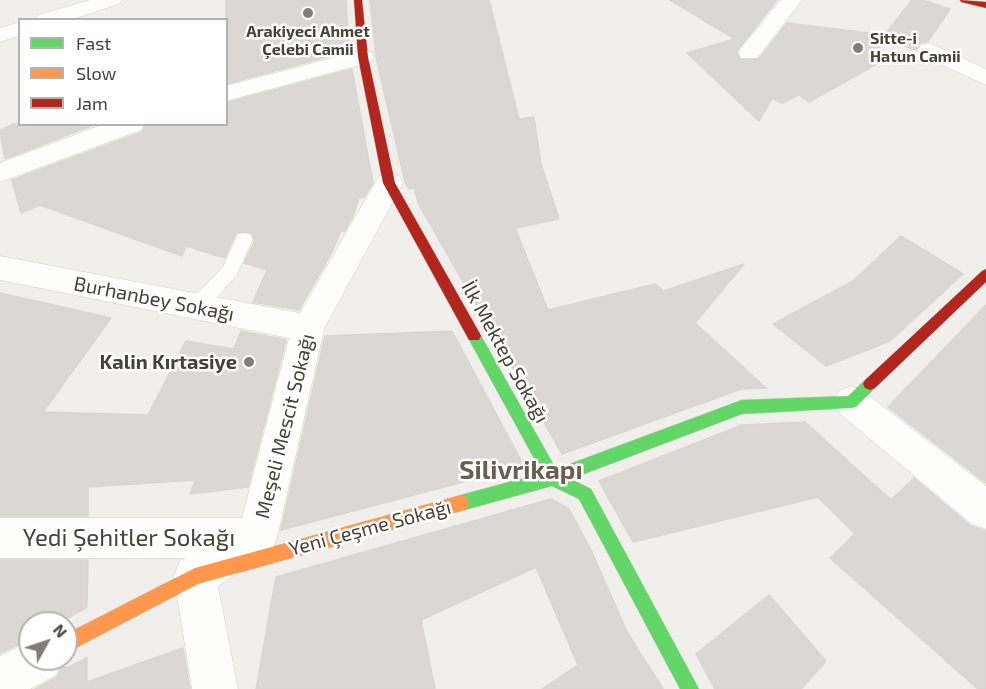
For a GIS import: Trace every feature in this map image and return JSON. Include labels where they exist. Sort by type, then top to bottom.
[{"type":"street","points":[[53,18],[112,0]]},
{"type":"street","name":"İlk Mektep Sokağı","points":[[358,0],[363,57],[388,183],[553,478]]},
{"type":"street","points":[[749,54],[792,0]]},
{"type":"street","points":[[964,0],[986,5]]},
{"type":"street","points":[[0,35],[18,29]]},
{"type":"street","points":[[929,50],[986,78]]},
{"type":"street","points":[[228,93],[363,57]]},
{"type":"street","points":[[0,173],[61,148],[126,126]]},
{"type":"street","name":"Meşeli Mescit Sokağı","points":[[195,576],[257,538],[308,328],[388,183]]},
{"type":"street","name":"Burhanbey Sokağı","points":[[0,268],[308,328]]},
{"type":"street","points":[[986,274],[851,402],[986,510]]},
{"type":"street","name":"Yeni Çeşme Sokağı","points":[[78,638],[195,576],[553,478],[742,407],[851,402]]},
{"type":"street","points":[[553,478],[585,494],[690,689]]},
{"type":"street","name":"Yedi Şehitler Sokağı","points":[[0,538],[257,538]]},
{"type":"street","points":[[195,576],[215,689]]},
{"type":"street","points":[[0,681],[18,671]]},
{"type":"lane","points":[[196,307],[230,271],[244,238]]},
{"type":"building","points":[[226,0],[346,0],[349,51],[228,83],[228,18],[226,18]]},
{"type":"building","points":[[370,0],[489,0],[519,119],[534,117],[541,164],[559,219],[515,228],[548,310],[655,284],[664,291],[744,264],[695,323],[766,388],[741,389],[562,454],[419,205],[414,188],[409,189],[405,182],[376,57]]},
{"type":"building","points":[[670,0],[777,0],[736,52],[741,60],[759,59],[787,23],[877,34],[882,61],[809,102],[799,95],[782,103],[772,98],[759,121],[687,53],[735,39]]},
{"type":"building","points":[[912,0],[922,0],[950,9],[928,41],[920,43],[916,50],[882,38]]},
{"type":"building","points":[[352,69],[373,183],[364,197],[359,198],[345,231],[341,231],[332,252],[299,310],[253,302],[267,270],[244,263],[255,240],[250,232],[236,233],[225,258],[186,246],[182,256],[40,205],[21,213],[12,180],[142,132],[145,126],[228,126],[228,102]]},
{"type":"building","points":[[14,124],[18,126],[91,126],[5,159],[0,130]]},
{"type":"building","points":[[901,236],[963,274],[890,341],[826,366],[773,324],[853,281]]},
{"type":"building","points":[[0,293],[111,318],[43,412],[148,415],[186,341],[234,349],[241,331],[286,340],[248,487],[190,494],[195,480],[88,487],[88,516],[0,516]]},
{"type":"building","points":[[986,305],[986,483],[888,407]]},
{"type":"building","points":[[452,331],[524,466],[281,530],[325,336]]},
{"type":"building","points":[[805,422],[891,500],[914,478],[971,526],[986,531],[986,689],[978,689],[830,558],[855,534],[818,497],[633,542],[599,481],[742,425]]},
{"type":"building","points":[[551,499],[569,509],[592,552],[627,632],[663,689],[542,689],[578,665],[536,567],[421,620],[435,689],[256,689],[276,577]]},
{"type":"building","points":[[0,560],[88,560],[87,607],[78,612],[18,611],[18,645],[0,653]]},
{"type":"building","points":[[769,595],[826,661],[801,689],[715,689],[696,654]]},
{"type":"building","points":[[183,648],[190,689],[35,689],[57,677],[60,671],[78,671],[78,662],[87,658],[87,682]]},
{"type":"traffic: fast","points":[[474,336],[553,478],[585,494],[690,689]]},
{"type":"traffic: fast","points":[[461,503],[553,478],[742,407],[851,402],[870,384]]},
{"type":"traffic: slow","points":[[78,638],[195,576],[461,503]]},
{"type":"traffic: jam","points":[[358,0],[363,57],[389,183],[474,336]]},
{"type":"traffic: jam","points":[[964,0],[986,5]]},
{"type":"traffic: jam","points":[[870,384],[986,274]]},
{"type":"place","name":"Arakiyeci Ahmet Çelebi Camii","points":[[308,13]]},
{"type":"place","name":"Sitte-i Hatun Camii","points":[[858,48]]},
{"type":"place","name":"Kalin Kırtasiye","points":[[249,362]]},
{"type":"district","name":"Silivrikapı","points":[[521,470]]}]
